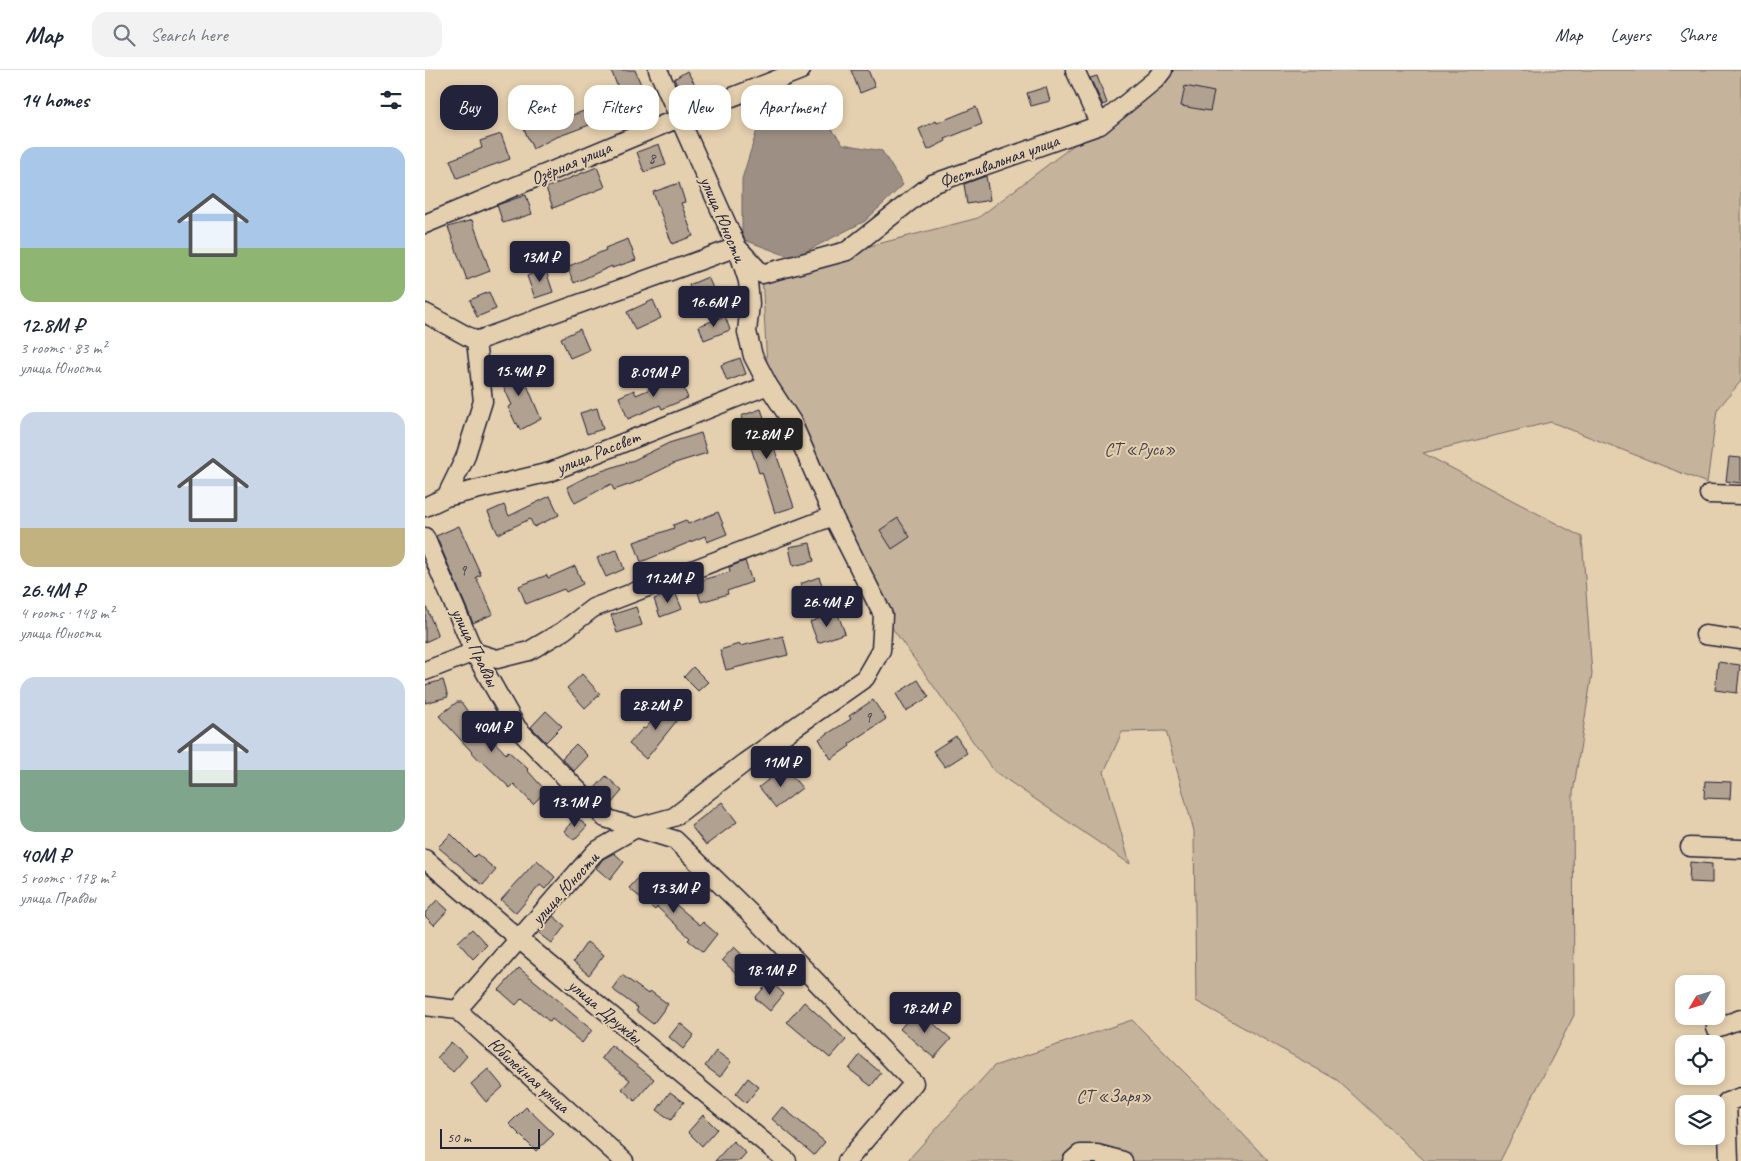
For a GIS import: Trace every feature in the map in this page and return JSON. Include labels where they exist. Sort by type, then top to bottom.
[{"type":"street","name":"улица Юности","points":[[658,70],[669,95]]},
{"type":"street","name":"Озёрная улица","points":[[731,98],[801,70]]},
{"type":"street","points":[[1075,70],[1100,124]]},
{"type":"street","name":"Фестивальная улица","points":[[737,247],[761,274],[847,251],[932,184],[1100,124],[1156,79],[1163,70]]},
{"type":"street","name":"Озёрная улица","points":[[425,224],[669,122]]},
{"type":"street","name":"улица Юности","points":[[457,1010],[596,851],[638,827],[673,817],[744,763],[865,678],[881,650],[883,615],[833,516],[792,422],[768,385],[753,356],[747,332],[750,304],[748,281],[737,247],[684,130]]},
{"type":"street","points":[[425,313],[476,341],[737,247]]},
{"type":"street","points":[[446,497],[465,458],[483,401],[476,341]]},
{"type":"street","name":"улица Рассвет","points":[[425,507],[446,497],[550,472],[768,385]]},
{"type":"street","points":[[1709,494],[1741,495]]},
{"type":"street","points":[[425,671],[474,652],[497,659],[529,651],[563,631],[593,608],[833,516]]},
{"type":"street","name":"улица Правды","points":[[425,537],[474,652],[517,728],[605,818],[675,840],[752,915],[914,1083],[847,1161]]},
{"type":"street","points":[[1705,635],[1741,640]]},
{"type":"street","points":[[1690,847],[1741,849]]},
{"type":"street","name":"улица Дружбы","points":[[425,859],[787,1161]]},
{"type":"street","points":[[425,1006],[457,1010]]},
{"type":"street","name":"Юбилейная улица","points":[[457,1010],[624,1161]]},
{"type":"street","points":[[1716,1028],[1741,1019]]},
{"type":"street","points":[[1729,1161],[1734,1100]]},
{"type":"street","points":[[1073,1161],[1080,1154],[1097,1154],[1123,1161]]},
{"type":"green space","name":"СТ «Русь»","points":[[1163,70],[1741,70],[1741,381],[1717,410],[1707,483],[1551,422],[1423,453],[1582,537],[1592,674],[1573,793],[1574,1015],[1500,1161],[1425,1161],[1337,1080],[1196,1001],[1194,831],[1166,731],[1122,732],[1104,772],[1130,864],[994,771],[883,615],[768,385],[762,274],[978,218],[1100,125]]},
{"type":"green space","name":"СТ «Заря»","points":[[1132,1020],[1204,1092],[1268,1161],[907,1161],[994,1066]]},
{"type":"shaded area","points":[[757,130],[832,130],[843,144],[882,151],[903,185],[865,221],[793,258],[742,239],[742,179]]},
{"type":"building","points":[[611,70],[635,70],[641,85],[617,85]]},
{"type":"building","points":[[851,70],[868,70],[875,87],[860,93]]},
{"type":"building","points":[[687,71],[695,85],[677,85],[674,79]]},
{"type":"building","points":[[1097,76],[1107,103],[1103,105],[1090,78]]},
{"type":"building","points":[[1185,86],[1214,92],[1210,111],[1181,106]]},
{"type":"building","points":[[1046,87],[1050,101],[1031,106],[1027,93]]},
{"type":"building","points":[[976,107],[982,124],[945,139],[946,141],[928,150],[919,129]]},
{"type":"building","points":[[584,111],[584,127],[554,138],[533,149],[524,130],[574,130],[574,115]]},
{"type":"building","points":[[501,134],[510,159],[457,178],[450,160],[482,148],[480,141]]},
{"type":"building","points":[[659,144],[666,165],[644,172],[637,152]]},
{"type":"building","points":[[597,167],[605,187],[553,208],[546,188]]},
{"type":"building","points":[[986,176],[990,200],[967,204],[964,184]]},
{"type":"building","points":[[679,183],[685,202],[681,203],[693,236],[672,244],[653,192]]},
{"type":"building","points":[[526,195],[532,214],[503,223],[497,205]]},
{"type":"building","points":[[472,220],[490,271],[467,280],[448,227]]},
{"type":"building","points":[[628,239],[636,260],[612,268],[612,266],[574,283],[567,267]]},
{"type":"building","points":[[545,268],[553,292],[535,298],[527,276]]},
{"type":"building","points":[[708,277],[716,295],[696,303],[689,285]]},
{"type":"building","points":[[489,292],[496,309],[477,317],[470,300]]},
{"type":"building","points":[[653,300],[661,318],[635,330],[627,312]]},
{"type":"building","points":[[725,316],[730,330],[704,340],[699,326]]},
{"type":"building","points":[[580,329],[589,350],[570,358],[561,338]]},
{"type":"building","points":[[740,358],[746,374],[727,381],[721,365]]},
{"type":"building","points":[[518,363],[541,419],[520,430],[508,407],[512,405],[497,373]]},
{"type":"building","points":[[679,377],[688,398],[662,409],[660,405],[628,419],[619,397],[634,390],[636,395]]},
{"type":"building","points":[[597,408],[603,429],[587,434],[580,413]]},
{"type":"building","points":[[761,409],[794,507],[775,513],[762,472],[759,473],[741,416]]},
{"type":"building","points":[[701,433],[707,453],[675,463],[634,483],[614,490],[611,484],[575,503],[567,487],[590,475],[634,460],[669,443]]},
{"type":"building","points":[[1729,457],[1741,458],[1741,483],[1726,481]]},
{"type":"building","points":[[550,496],[559,515],[534,527],[530,519],[498,534],[488,512],[504,505],[509,516]]},
{"type":"building","points":[[718,512],[727,534],[707,542],[705,536],[641,562],[634,542],[674,528],[673,525],[686,520],[688,524]]},
{"type":"building","points":[[898,518],[910,537],[892,549],[880,530]]},
{"type":"building","points":[[459,526],[481,575],[476,577],[493,614],[473,623],[436,536]]},
{"type":"building","points":[[810,543],[814,561],[793,566],[789,547]]},
{"type":"building","points":[[617,549],[624,569],[606,577],[597,558]]},
{"type":"building","points":[[745,561],[752,582],[727,591],[728,594],[701,602],[695,582],[730,572],[729,567]]},
{"type":"building","points":[[575,566],[583,584],[566,592],[564,589],[526,604],[519,586],[547,575],[548,578]]},
{"type":"building","points":[[819,577],[825,593],[805,600],[800,584]]},
{"type":"building","points":[[675,592],[682,609],[660,617],[654,599]]},
{"type":"building","points":[[425,604],[438,636],[425,642]]},
{"type":"building","points":[[636,607],[642,625],[617,633],[611,615]]},
{"type":"building","points":[[837,612],[845,633],[818,643],[810,622]]},
{"type":"building","points":[[783,636],[788,655],[726,670],[720,650],[739,644],[740,646]]},
{"type":"building","points":[[1718,662],[1740,665],[1737,693],[1715,690]]},
{"type":"building","points":[[693,667],[708,682],[698,691],[684,677]]},
{"type":"building","points":[[582,674],[600,694],[585,708],[567,688]]},
{"type":"building","points":[[443,680],[448,697],[425,703],[425,685]]},
{"type":"building","points":[[918,680],[929,697],[906,711],[896,694]]},
{"type":"building","points":[[873,700],[886,719],[849,744],[850,746],[831,759],[819,739],[851,719],[849,716]]},
{"type":"building","points":[[457,702],[461,702],[472,718],[506,754],[508,751],[528,769],[546,791],[533,804],[514,784],[510,788],[481,762],[439,716]]},
{"type":"building","points":[[668,702],[682,714],[646,759],[629,744],[643,728],[645,729]]},
{"type":"building","points":[[546,711],[562,726],[546,742],[531,727]]},
{"type":"building","points":[[956,736],[967,753],[945,767],[933,751]]},
{"type":"building","points":[[576,744],[588,756],[574,771],[562,758]]},
{"type":"building","points":[[785,767],[802,788],[776,808],[759,787]]},
{"type":"building","points":[[606,776],[622,791],[610,805],[593,790]]},
{"type":"building","points":[[1705,781],[1731,782],[1730,799],[1704,798]]},
{"type":"building","points":[[722,802],[737,822],[706,845],[691,826]]},
{"type":"building","points":[[576,817],[587,826],[574,840],[564,831]]},
{"type":"building","points":[[451,834],[474,857],[477,854],[496,870],[483,885],[438,847]]},
{"type":"building","points":[[614,853],[624,862],[610,880],[596,868],[603,859]]},
{"type":"building","points":[[537,860],[555,877],[545,889],[540,885],[516,913],[501,900]]},
{"type":"building","points":[[1690,862],[1712,864],[1712,883],[1689,882]]},
{"type":"building","points":[[641,875],[700,925],[703,922],[717,934],[703,952],[688,940],[690,938],[657,907],[655,910],[629,888]]},
{"type":"building","points":[[437,900],[448,910],[434,925],[425,916],[425,913]]},
{"type":"building","points":[[553,916],[565,926],[552,943],[539,933]]},
{"type":"building","points":[[472,929],[487,945],[473,959],[458,942]]},
{"type":"building","points":[[587,942],[604,955],[589,975],[573,962]]},
{"type":"building","points":[[734,947],[751,963],[739,976],[722,960]]},
{"type":"building","points":[[519,968],[592,1030],[582,1043],[552,1019],[550,1022],[522,998],[516,1005],[499,990]]},
{"type":"building","points":[[622,975],[648,994],[650,991],[668,1004],[653,1024],[636,1011],[638,1008],[612,989]]},
{"type":"building","points":[[770,981],[784,994],[770,1011],[755,998]]},
{"type":"building","points":[[804,1002],[846,1040],[830,1058],[787,1022]]},
{"type":"building","points":[[917,1009],[951,1039],[934,1058],[900,1029]]},
{"type":"building","points":[[680,1023],[694,1035],[683,1049],[669,1037]]},
{"type":"building","points":[[451,1042],[467,1056],[453,1072],[437,1058]]},
{"type":"building","points":[[611,1045],[654,1079],[635,1101],[622,1089],[630,1080],[601,1058]]},
{"type":"building","points":[[716,1051],[731,1062],[720,1077],[705,1066]]},
{"type":"building","points":[[860,1055],[881,1073],[871,1086],[849,1069]]},
{"type":"building","points":[[488,1069],[503,1087],[486,1102],[471,1084]]},
{"type":"building","points":[[748,1078],[759,1087],[746,1103],[736,1094]]},
{"type":"building","points":[[670,1092],[684,1102],[671,1120],[657,1110]]},
{"type":"building","points":[[526,1107],[554,1134],[536,1151],[509,1124]]},
{"type":"building","points":[[782,1107],[825,1142],[814,1155],[772,1119]]},
{"type":"building","points":[[703,1115],[717,1129],[702,1146],[688,1132]]},
{"type":"building","points":[[733,1141],[746,1153],[739,1161],[715,1161]]}]
